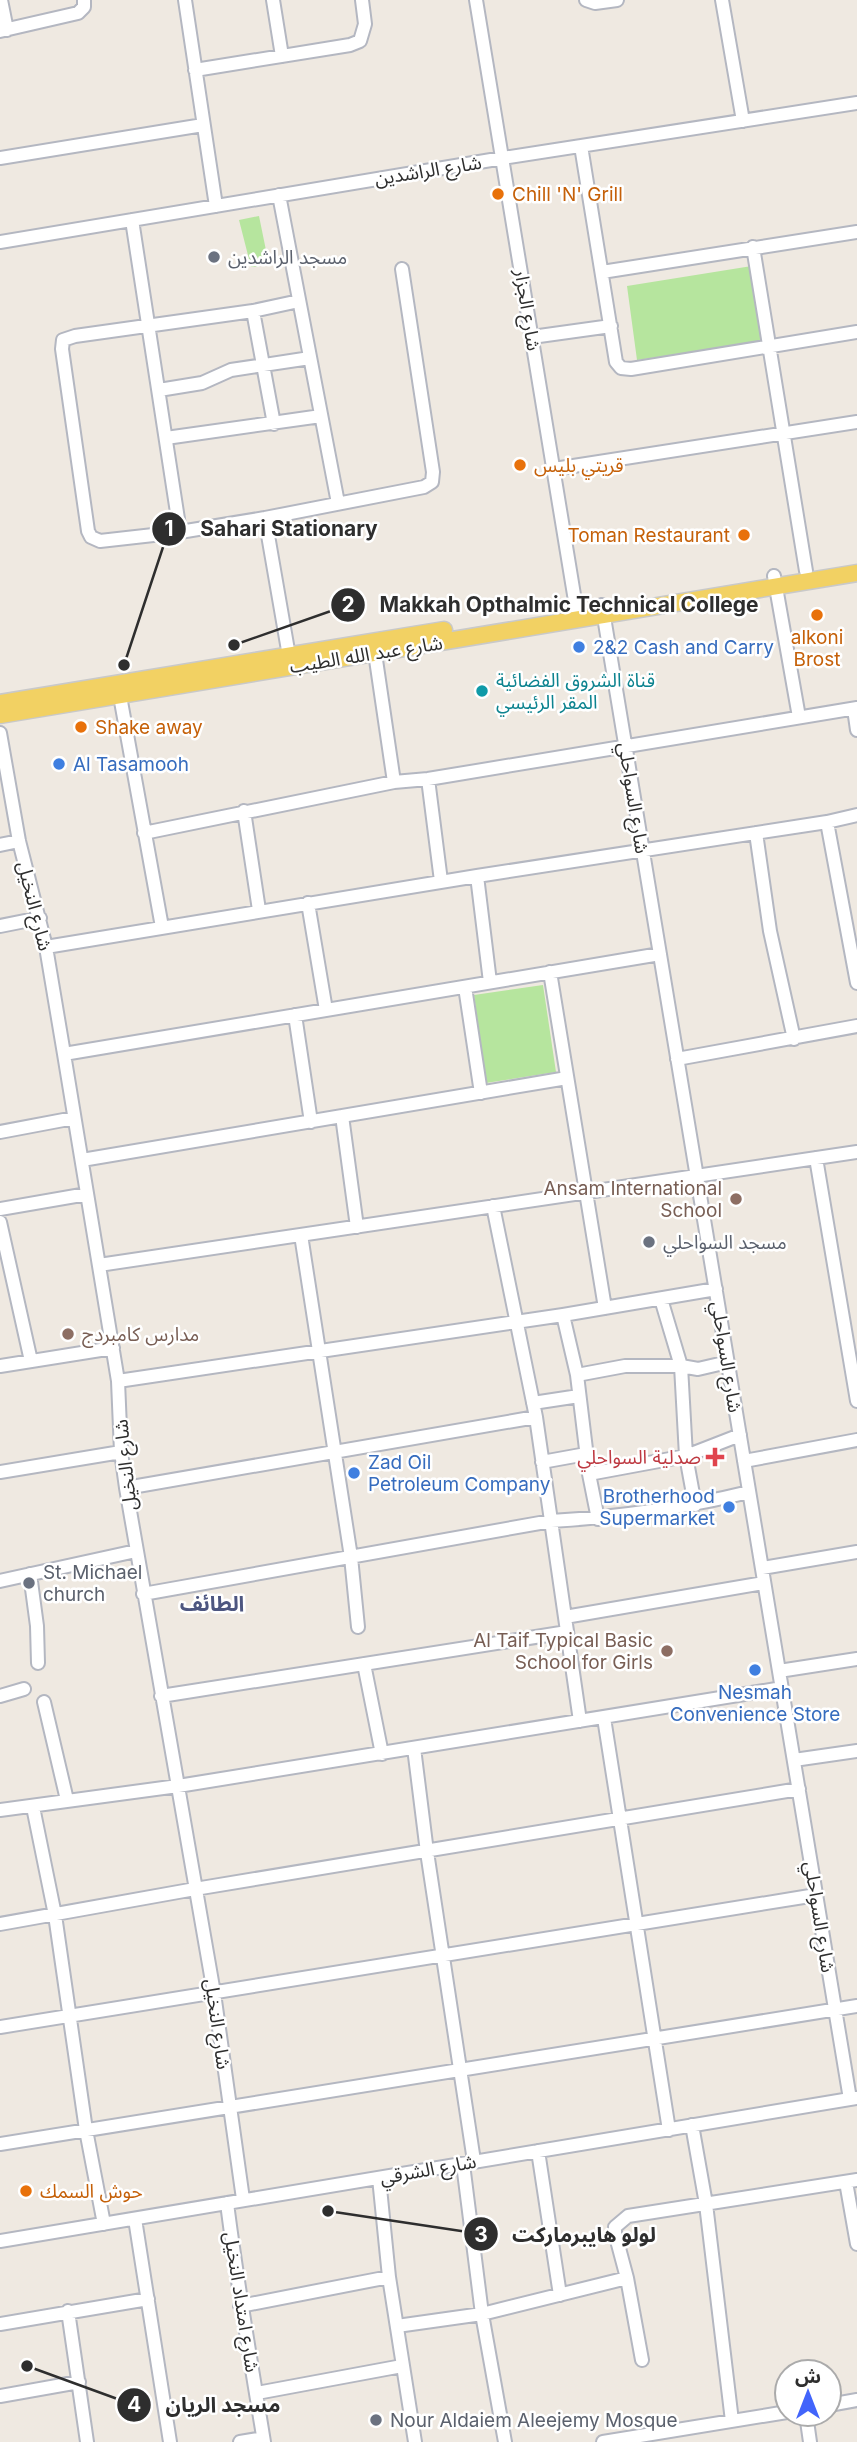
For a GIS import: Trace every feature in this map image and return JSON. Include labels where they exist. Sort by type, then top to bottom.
[{"type":"main road","name":"شارع عبد الله الطيب","points":[[775,581],[806,571],[857,562]]},
{"type":"main road","name":"شارع عبد الله الطيب","points":[[0,715],[120,695],[289,656],[603,610],[775,581],[857,573]]},
{"type":"main road","name":"شارع عبد الله الطيب","points":[[0,703],[376,653],[577,614]]},
{"type":"street","points":[[1,0],[4,31],[78,13],[84,7],[84,0]]},
{"type":"street","points":[[185,0],[216,206]]},
{"type":"street","points":[[272,0],[282,56]]},
{"type":"street","points":[[195,70],[350,45],[360,41],[365,24],[362,0]]},
{"type":"street","name":"شارع الجزار","points":[[477,0],[577,614]]},
{"type":"street","points":[[586,0],[595,3],[617,0]]},
{"type":"street","points":[[722,0],[743,121]]},
{"type":"street","name":"شارع الراشدين","points":[[0,242],[503,158],[857,103]]},
{"type":"street","points":[[0,158],[203,125]]},
{"type":"street","points":[[581,146],[616,362],[621,368],[631,369],[857,332]]},
{"type":"street","points":[[279,195],[338,503]]},
{"type":"street","points":[[132,220],[180,531]]},
{"type":"street","points":[[602,272],[857,232]]},
{"type":"street","points":[[753,247],[806,571]]},
{"type":"street","points":[[299,301],[253,311],[75,336],[63,340],[62,349],[91,537],[100,541],[180,531],[424,487],[432,482],[433,471],[402,269]]},
{"type":"street","points":[[253,311],[274,425]]},
{"type":"street","points":[[533,338],[611,326]]},
{"type":"street","points":[[159,390],[202,383],[232,370],[310,358]]},
{"type":"street","points":[[166,438],[274,425],[321,416]]},
{"type":"street","points":[[554,469],[857,422]]},
{"type":"street","points":[[265,517],[289,656]]},
{"type":"street","points":[[775,581],[799,717]]},
{"type":"street","name":"شارع السواحلي","points":[[603,610],[835,2010],[854,2098]]},
{"type":"street","points":[[376,653],[394,782]]},
{"type":"street","points":[[120,695],[162,927]]},
{"type":"street","points":[[144,832],[394,782],[428,779],[855,709],[857,730]]},
{"type":"street","name":"شارع النخيل","points":[[0,733],[19,841],[46,947],[82,1160],[118,1381],[121,1452],[126,1488],[214,1993],[243,2199]]},
{"type":"street","points":[[428,779],[441,881]]},
{"type":"street","points":[[244,811],[258,911]]},
{"type":"street","points":[[46,947],[857,815]]},
{"type":"street","points":[[827,822],[857,983]]},
{"type":"street","points":[[756,833],[770,931],[794,1039]]},
{"type":"street","points":[[0,845],[19,841]]},
{"type":"street","points":[[477,876],[490,982]]},
{"type":"street","points":[[307,903],[326,1010]]},
{"type":"street","points":[[0,926],[40,918]]},
{"type":"street","points":[[64,1054],[660,954]]},
{"type":"street","points":[[550,972],[606,1308]]},
{"type":"street","points":[[465,987],[481,1093]]},
{"type":"street","points":[[295,1015],[311,1122]]},
{"type":"street","points":[[677,1059],[857,1026]]},
{"type":"street","points":[[82,1160],[568,1078]]},
{"type":"street","points":[[342,1116],[357,1227]]},
{"type":"street","points":[[0,1132],[75,1118]]},
{"type":"street","points":[[99,1265],[857,1152]]},
{"type":"street","points":[[816,1158],[857,1401]]},
{"type":"street","points":[[0,1209],[87,1194]]},
{"type":"street","points":[[493,1206],[536,1417],[580,1721]]},
{"type":"street","points":[[0,1222],[30,1361]]},
{"type":"street","points":[[301,1235],[351,1557],[358,1626]]},
{"type":"street","points":[[118,1381],[563,1315],[716,1289]]},
{"type":"street","points":[[661,1299],[681,1366],[686,1456],[695,1505]]},
{"type":"street","points":[[563,1315],[577,1375],[586,1454],[598,1519]]},
{"type":"street","points":[[0,1366],[113,1348]]},
{"type":"street","points":[[577,1375],[625,1366],[681,1366],[698,1369],[728,1362]]},
{"type":"street","points":[[533,1403],[579,1396]]},
{"type":"street","points":[[126,1488],[536,1417]]},
{"type":"street","points":[[589,1474],[686,1456],[740,1436]]},
{"type":"street","points":[[744,1461],[857,1440]]},
{"type":"street","points":[[0,1472],[121,1452]]},
{"type":"street","points":[[542,1462],[586,1454]]},
{"type":"street","points":[[143,1594],[551,1521],[598,1519],[695,1505],[749,1492]]},
{"type":"street","points":[[0,1581],[136,1551]]},
{"type":"street","points":[[762,1568],[857,1552]]},
{"type":"street","points":[[30,1574],[37,1626],[38,1663]]},
{"type":"street","points":[[565,1617],[764,1583]]},
{"type":"street","points":[[161,1696],[566,1632]]},
{"type":"street","points":[[779,1671],[857,1659]]},
{"type":"street","points":[[364,1664],[382,1754]]},
{"type":"street","points":[[0,1810],[178,1786],[782,1688]]},
{"type":"street","points":[[0,1696],[24,1689]]},
{"type":"street","points":[[44,1702],[67,1800]]},
{"type":"street","points":[[604,1718],[669,2130]]},
{"type":"street","points":[[414,1748],[460,2071],[482,2314],[505,2442]]},
{"type":"street","points":[[794,1760],[857,1751]]},
{"type":"street","points":[[0,1924],[195,1889],[799,1790]]},
{"type":"street","points":[[33,1807],[55,1915],[86,2130],[104,2224]]},
{"type":"street","points":[[0,2027],[816,1895]]},
{"type":"street","points":[[0,2144],[857,2006]]},
{"type":"street","name":"شارع الشرقي","points":[[0,2241],[854,2098]]},
{"type":"street","points":[[692,2125],[706,2204],[732,2421]]},
{"type":"street","points":[[538,2151],[560,2295]]},
{"type":"street","points":[[379,2178],[389,2277],[414,2442]]},
{"type":"street","points":[[642,2360],[627,2278],[614,2233],[615,2227],[628,2216],[851,2181],[857,2244]]},
{"type":"street","name":"شارع امتداد النخيل","points":[[227,2203],[240,2306],[263,2440]]},
{"type":"street","points":[[135,2219],[170,2442]]},
{"type":"street","points":[[240,2306],[389,2277]]},
{"type":"street","points":[[397,2326],[482,2314],[627,2278]]},
{"type":"street","points":[[0,2324],[148,2299]]},
{"type":"street","points":[[68,2311],[87,2442]]},
{"type":"street","points":[[257,2393],[402,2366]]},
{"type":"street","points":[[0,2396],[79,2382]]},
{"type":"street","points":[[603,2442],[773,2414]]},
{"type":"street","points":[[240,2442],[263,2440]]},
{"type":"green space","points":[[259,216],[269,265],[251,267],[239,220]]},
{"type":"green space","points":[[758,265],[770,341],[637,360],[627,286]]},
{"type":"green space","points":[[543,985],[556,1072],[486,1083],[474,995]]},
{"type":"place","name":"Chill 'N' Grill","points":[[498,194]]},
{"type":"place","name":"مسجد الراشدين","points":[[214,257]]},
{"type":"place","name":"قريتي بليس","points":[[520,465]]},
{"type":"place","name":"Toman Restaurant","points":[[744,535]]},
{"type":"place","name":"alkoni Brost","points":[[817,615]]},
{"type":"place","name":"Makkah Opthalmic Technical College","points":[[234,645]]},
{"type":"place","name":"2&2 Cash and Carry","points":[[579,647]]},
{"type":"place","name":"Sahari Stationary","points":[[124,665]]},
{"type":"place","name":"قناة الشروق الفضائية المقر الرئيسي","points":[[482,691]]},
{"type":"place","name":"Shake away","points":[[81,727]]},
{"type":"place","name":"Al Tasamooh","points":[[59,764]]},
{"type":"place","name":"Ansam International School","points":[[736,1199]]},
{"type":"place","name":"مسجد السواحلي","points":[[649,1242]]},
{"type":"place","name":"مدارس كامبردج","points":[[68,1334]]},
{"type":"place","name":"صدلية السواحلي","points":[[715,1457]]},
{"type":"place","name":"Zad Oil Petroleum Company","points":[[354,1473]]},
{"type":"place","name":"Brotherhood Supermarket","points":[[729,1507]]},
{"type":"place","name":"St. Michael church","points":[[29,1583]]},
{"type":"place","name":"Al Taif Typical Basic School for Girls","points":[[667,1651]]},
{"type":"place","name":"Nesmah Convenience Store","points":[[755,1670]]},
{"type":"place","name":"حوش السمك","points":[[26,2191]]},
{"type":"place","name":"لولو هايبرماركت","points":[[328,2211]]},
{"type":"place","name":"مسجد الريان","points":[[27,2366]]},
{"type":"place","name":"Nour Aldaiem Aleejemy Mosque","points":[[376,2420]]},
{"type":"district","name":"الطائف","points":[[212,1604]]}]
